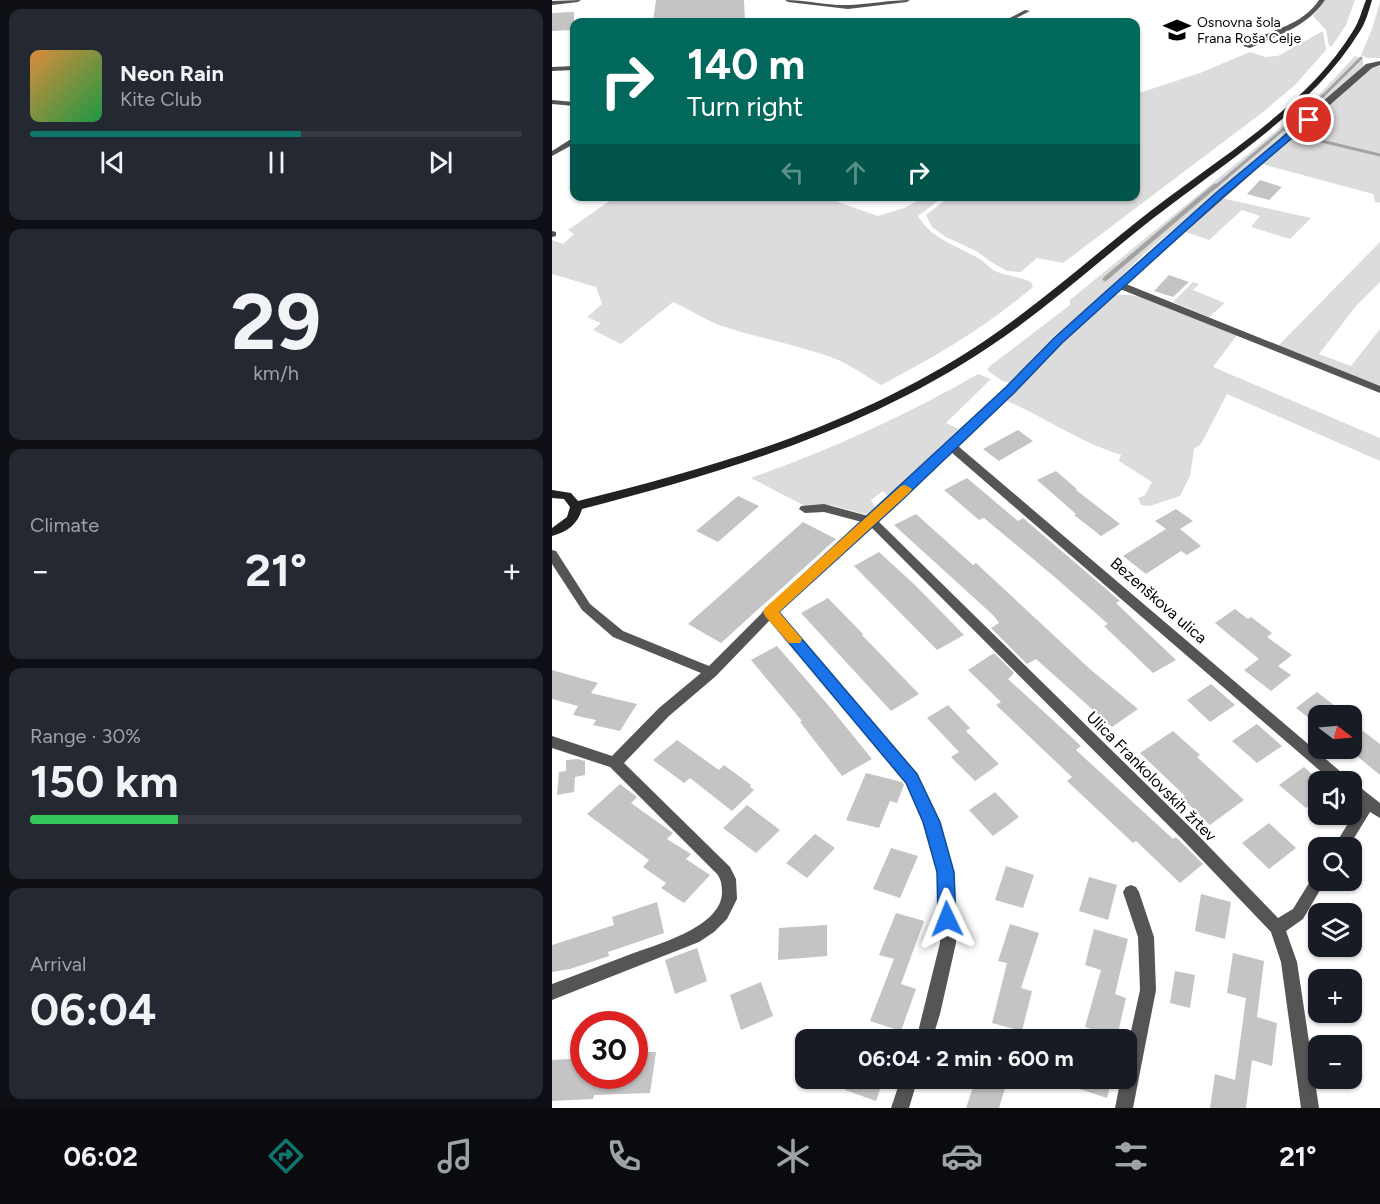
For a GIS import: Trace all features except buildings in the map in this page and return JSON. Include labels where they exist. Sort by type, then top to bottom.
[{"type":"street","points":[[552,3],[578,0]]},
{"type":"street","points":[[788,0],[848,6],[907,0]]},
{"type":"street","points":[[1247,46],[1301,21],[1322,0]]},
{"type":"street","points":[[576,506],[732,465],[805,439],[925,383],[988,344],[1047,301],[1309,89],[1342,53],[1359,27],[1369,0]]},
{"type":"street","points":[[1013,18],[1027,11]]},
{"type":"street","points":[[615,763],[664,712],[711,672],[770,612],[951,446],[1058,340],[1369,66],[1380,63]]},
{"type":"street","points":[[552,69],[570,68]]},
{"type":"street","points":[[552,102],[570,104]]},
{"type":"street","points":[[552,154],[570,143]]},
{"type":"street","points":[[1121,286],[1380,390]]},
{"type":"street","name":"Bezenškova ulica","points":[[951,446],[1330,771]]},
{"type":"street","points":[[552,494],[567,496],[576,506]]},
{"type":"street","points":[[552,532],[566,526],[573,519],[576,506]]},
{"type":"street","points":[[805,509],[824,508],[871,521]]},
{"type":"street","name":"Ulica Frankolovskih žrtev","points":[[871,521],[1189,836],[1277,928],[1289,962],[1310,1108]]},
{"type":"street","points":[[552,554],[586,607],[618,634],[711,672]]},
{"type":"street","points":[[770,612],[912,779],[931,822],[946,872],[948,943],[927,1029]]},
{"type":"street","points":[[552,742],[615,763],[627,778],[689,833],[728,878],[729,894],[726,910],[714,925],[693,937],[552,992]]},
{"type":"street","points":[[1349,837],[1374,808],[1362,798]]},
{"type":"street","points":[[1277,928],[1298,914],[1312,891]]},
{"type":"street","points":[[1124,1108],[1148,990],[1146,937],[1131,892]]},
{"type":"street","points":[[900,1108],[906,1089]]},
{"type":"shaded area","points":[[1325,0],[1355,0],[1346,25],[1332,46],[1329,46],[1326,30],[1313,16]]},
{"type":"shaded area","points":[[1380,2],[1380,58],[1367,58],[1361,55]]},
{"type":"shaded area","points":[[1323,31],[1326,50],[1295,85],[1263,112],[1063,263],[1037,258],[1021,272],[1007,271],[976,251],[946,237],[932,227],[926,215],[944,201],[1140,201],[1140,93],[1200,73],[1250,52],[1265,57],[1278,56]]},
{"type":"shaded area","points":[[1355,56],[1363,59],[1363,66],[1316,111],[1146,252],[1099,298],[1053,337],[1010,383],[1002,381],[987,370],[1070,305],[1070,300],[1316,98]]},
{"type":"shaded area","points":[[1380,66],[1380,203],[1375,202],[1373,194],[1262,164],[1371,68]]},
{"type":"shaded area","points":[[1221,198],[1311,218],[1290,239],[1251,227],[1260,216],[1242,210],[1209,240],[1183,231]]},
{"type":"shaded area","points":[[609,201],[835,201],[878,216],[917,201],[938,201],[918,216],[930,231],[980,259],[995,271],[1031,282],[1033,287],[960,341],[881,385],[836,359],[719,325],[673,302],[621,344],[593,330],[601,323],[587,317],[602,304],[596,287],[552,274],[552,240],[563,244],[574,234],[568,230]]},
{"type":"shaded area","points":[[1380,242],[1380,282],[1356,306],[1319,354],[1351,366],[1380,329],[1380,388],[1278,346]]},
{"type":"shaded area","points":[[1193,282],[1199,284],[1193,290],[1225,303],[1209,317],[1173,302]]},
{"type":"shaded area","points":[[1115,295],[1129,295],[1161,302],[1237,335],[1213,367],[1380,438],[1380,461],[1227,394],[1201,444],[1194,449],[1190,476],[1180,496],[1150,506],[1141,505],[1138,498],[1145,495],[1152,482],[1119,461],[1121,455],[1092,444],[1007,401],[1055,349]]},
{"type":"shaded area","points":[[978,374],[991,379],[946,423],[959,429],[888,496],[883,491],[871,500],[875,508],[867,515],[831,505],[805,506],[751,478],[867,431]]},
{"type":"waterway","points":[[1214,188],[1324,95],[1361,58]]},
{"type":"waterway","points":[[1292,134],[1380,155]]},
{"type":"waterway","points":[[1105,279],[1215,186]]},
{"type":"slow traffic","points":[[794,639],[770,612],[905,489]]},
{"type":"place","name":"Osnovna šola Frana Roša Celje","points":[[1177,30]]},
{"type":"route","points":[[947,919],[946,872],[931,822],[912,779],[855,709],[770,612],[896,498],[1010,390],[1058,340],[1121,286],[1221,194],[1309,120]]}]
